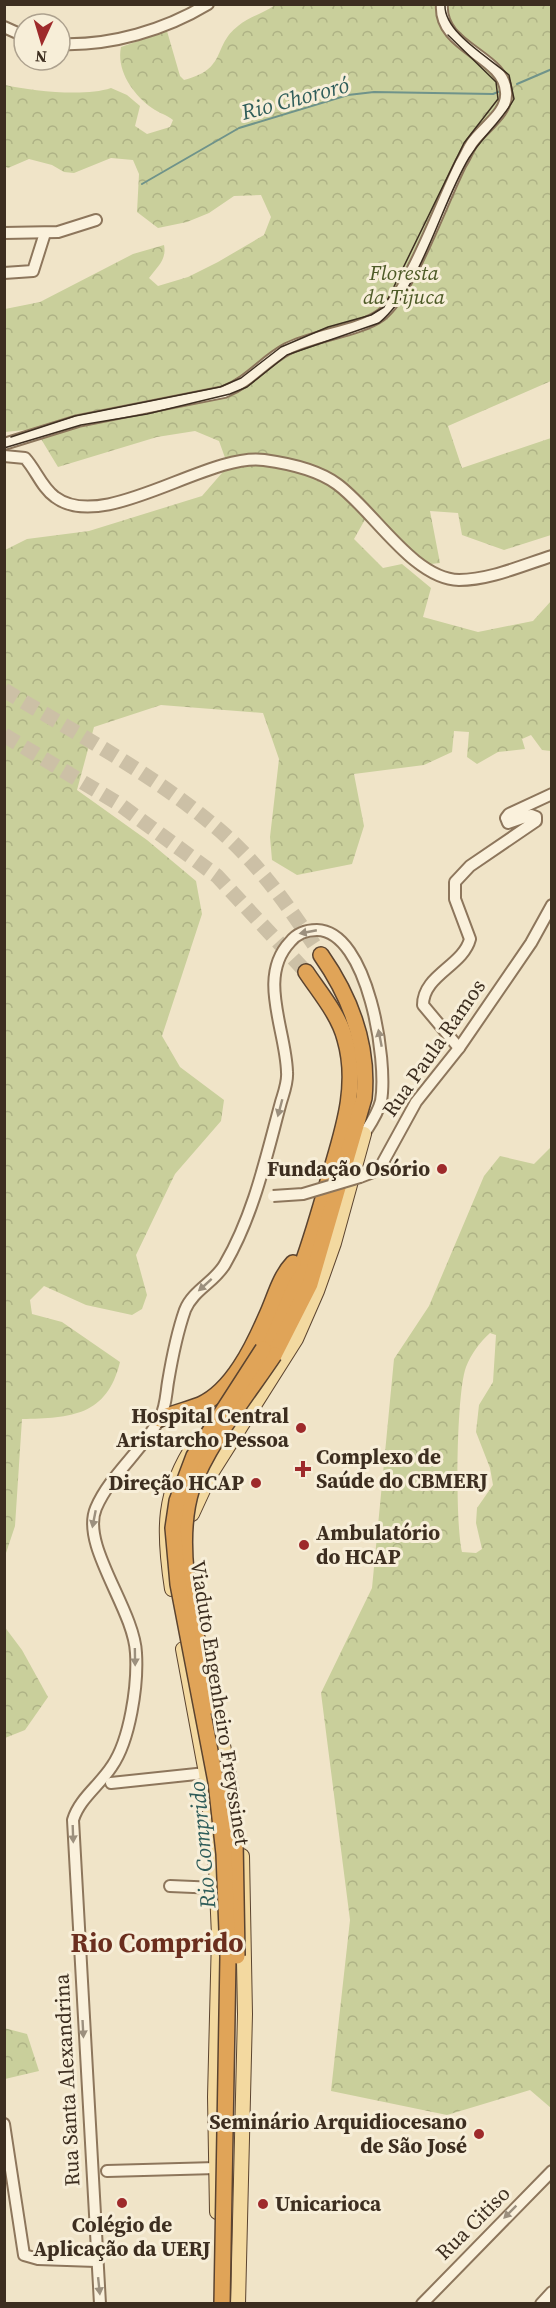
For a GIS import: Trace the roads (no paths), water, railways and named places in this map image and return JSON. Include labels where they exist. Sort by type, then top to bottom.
[{"type":"highway","points":[[321,955],[367,1040],[373,1066],[373,1097],[364,1134]]},
{"type":"highway","points":[[269,1352],[307,1254],[347,1116],[350,1086],[348,1054],[340,1025],[306,972]]},
{"type":"highway","points":[[269,1352],[309,1284],[362,1110],[366,1071],[361,1041],[351,1007]]},
{"type":"highway","points":[[248,1367],[293,1263],[350,1086]]},
{"type":"highway","points":[[160,1419],[200,1404],[223,1388],[244,1359],[266,1318],[280,1283],[293,1263]]},
{"type":"highway","name":"Viaduto Engenheiro Freyssinet","points":[[222,2304],[228,1956],[224,1854],[216,1782],[177,1584],[173,1528],[177,1500],[194,1456],[269,1352]]},
{"type":"highway","name":"Viaduto Engenheiro Freyssinet","points":[[232,2304],[238,1908],[236,1850],[188,1581],[185,1541],[186,1510],[205,1459],[269,1352]]},
{"type":"main road","points":[[238,2304],[245,2014],[243,1867],[191,1569],[193,1510],[210,1475],[296,1339],[317,1291],[337,1232],[364,1134]]},
{"type":"main road","points":[[215,2304],[215,2097],[219,1942],[217,1888],[206,1773],[168,1564],[165,1526],[167,1503],[185,1457],[248,1367],[269,1380]]},
{"type":"main road","points":[[206,1773],[227,1770]]},
{"type":"main road","points":[[215,2097],[242,2097]]},
{"type":"street","points":[[72,45],[122,38],[173,21],[208,4]]},
{"type":"street","points":[[4,444],[78,421],[224,392],[244,383],[286,350],[372,320],[388,309],[405,282],[472,144],[502,109],[505,100],[504,82],[495,70],[451,33],[441,15],[442,4]]},
{"type":"street","points":[[4,233],[45,233],[96,220]]},
{"type":"street","points":[[4,273],[33,271],[45,233]]},
{"type":"street","points":[[4,456],[26,458],[55,497],[80,506],[102,505],[131,497],[180,482],[228,462],[263,459],[284,464],[336,483],[400,546],[430,571],[441,577],[460,580],[481,577],[552,556]]},
{"type":"street","points":[[459,1048],[423,1005],[423,998],[429,985],[465,950],[470,939],[455,899],[455,882],[470,866],[536,821],[536,817],[531,815],[508,823],[506,818],[509,814],[552,794]]},
{"type":"street","name":"Rua Paula Ramos","points":[[257,1195],[297,1195],[360,1177],[378,1169],[416,1102],[459,1048],[531,943],[552,905]]},
{"type":"street","name":"Rua Santa Alexandrina","points":[[100,2304],[73,1820],[76,1810],[108,1773],[122,1749],[129,1722],[136,1653],[133,1634],[122,1601],[94,1542],[92,1527],[101,1500],[160,1419],[184,1312],[190,1300],[224,1267],[257,1195],[287,1078],[273,978],[280,955],[286,946],[296,935],[307,930],[321,930],[335,934],[346,945],[374,1011],[382,1044],[383,1079],[377,1111],[364,1134]]},
{"type":"street","points":[[111,1783],[206,1773]]},
{"type":"street","points":[[170,1886],[217,1888]]},
{"type":"street","points":[[4,2124],[24,2255],[38,2259],[96,2261]]},
{"type":"street","points":[[107,2171],[216,2168]]},
{"type":"street","name":"Rua Citiso","points":[[422,2304],[552,2171]]},
{"type":"street","points":[[541,2304],[552,2292]]},
{"type":"waterway","name":"Rio Chororó","points":[[517,84],[552,69]]},
{"type":"waterway","name":"Rio Chororó","points":[[142,184],[239,128],[348,95],[374,92],[493,94],[503,90]]},
{"type":"tunnel","points":[[4,690],[146,775],[200,814],[239,848],[265,877],[321,955]]},
{"type":"tunnel","points":[[4,735],[119,804],[217,876],[306,972]]},
{"type":"tram line","points":[[4,448],[81,425],[147,414],[230,394],[247,387],[287,355],[379,323],[394,308],[419,268],[469,158],[514,99],[509,75],[459,34],[451,25],[445,4]]},
{"type":"tram line","points":[[11,437],[75,416],[220,387],[241,378],[281,347],[328,327],[371,315],[384,307],[464,143],[498,99],[496,82],[448,35]]},
{"type":"place","name":"Fundação Osório","points":[[442,1169]]},
{"type":"place","name":"Hospital Central Aristarcho Pessoa","points":[[301,1428]]},
{"type":"place","name":"Complexo de Saúde do CBMERJ","points":[[303,1469]]},
{"type":"place","name":"Direção HCAP","points":[[256,1483]]},
{"type":"place","name":"Ambulatório do HCAP","points":[[304,1545]]},
{"type":"place","name":"Seminário Arquidiocesano de São José","points":[[479,2134]]},
{"type":"place","name":"Colégio de Aplicação da UERJ","points":[[122,2203]]},
{"type":"place","name":"Unicarioca","points":[[263,2204]]},
{"type":"district","name":"Rio Comprido","points":[[157,1943]]},
{"type":"park label","name":"Floresta da Tijuca","points":[[404,285]]}]
